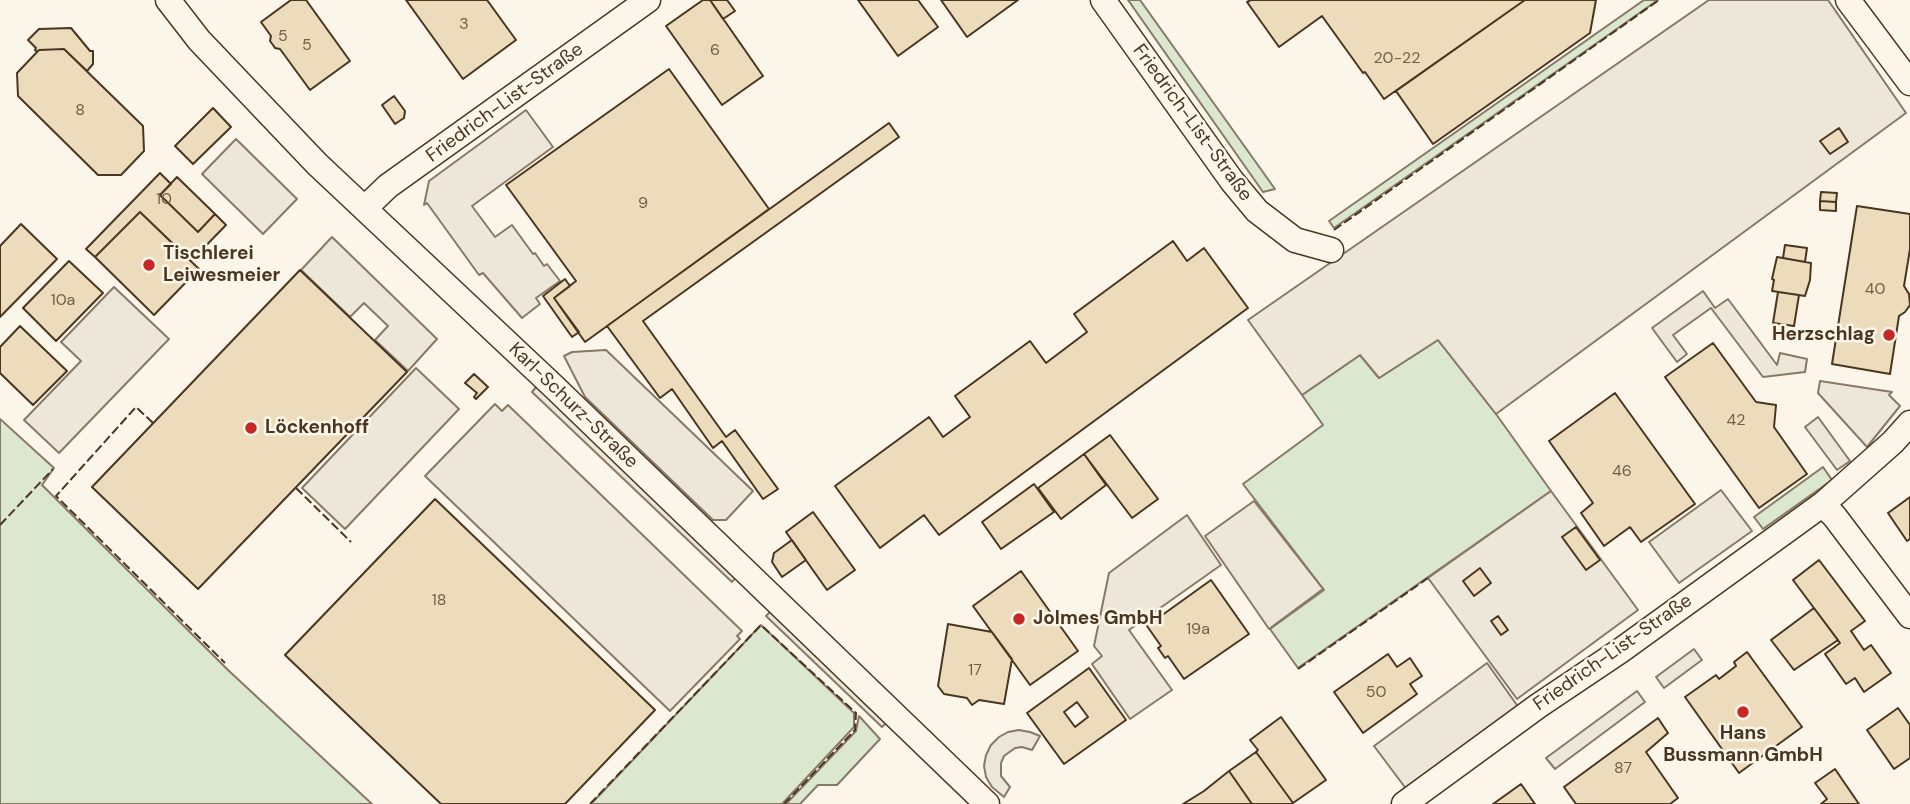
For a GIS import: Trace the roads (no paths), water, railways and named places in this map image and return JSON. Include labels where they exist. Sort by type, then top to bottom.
[{"type":"street","name":"Karl-Schurz-Straße","points":[[168,0],[199,40],[317,164],[552,385],[987,804]]},
{"type":"street","name":"Friedrich-List-Straße","points":[[365,208],[388,186],[648,0]]},
{"type":"street","name":"Friedrich-List-Straße","points":[[1103,0],[1232,181],[1257,211],[1295,240],[1331,250]]},
{"type":"street","points":[[1848,0],[1910,83]]},
{"type":"street","name":"Friedrich-List-Straße","points":[[1404,804],[1824,504],[1893,442],[1910,422]]},
{"type":"street","points":[[1824,504],[1910,617]]},
{"type":"place","name":"Tischlerei Leiwesmeier","points":[[149,265]]},
{"type":"place","name":"Herzschlag","points":[[1889,335]]},
{"type":"place","name":"Löckenhoff","points":[[251,428]]},
{"type":"place","name":"Jolmes GmbH","points":[[1019,619]]},
{"type":"place","name":"Hans Bussmann GmbH","points":[[1743,712]]}]
